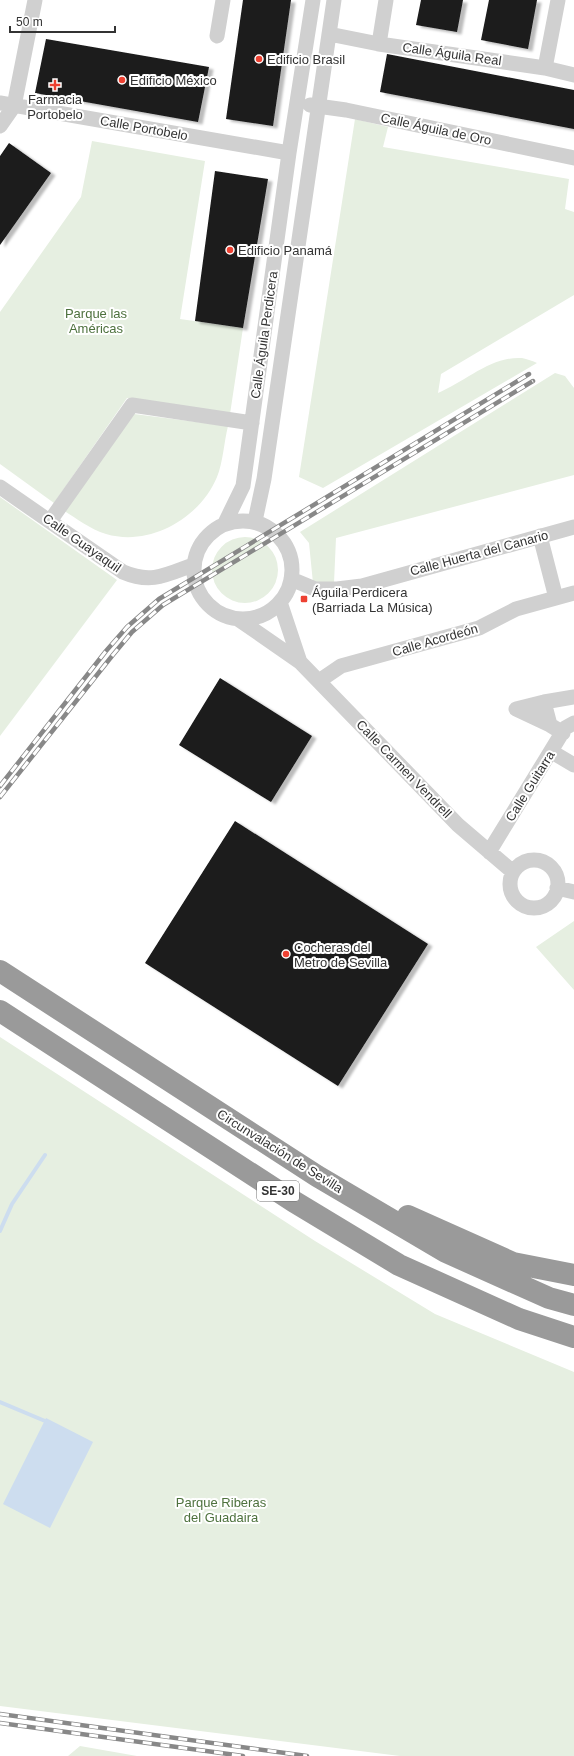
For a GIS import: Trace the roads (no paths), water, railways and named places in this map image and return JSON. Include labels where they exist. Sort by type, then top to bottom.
[{"type":"highway","name":"Circunvalación de Sevilla","points":[[0,971],[318,1176],[446,1252],[549,1298],[574,1305]]},
{"type":"highway","name":"SE-30","points":[[0,1011],[293,1202],[399,1265],[519,1319],[574,1337]]},
{"type":"highway","points":[[318,1176],[513,1263],[574,1275]]},
{"type":"street","points":[[0,126],[35,0]]},
{"type":"street","points":[[217,36],[223,0]]},
{"type":"street","name":"Calle Águila Perdicera","points":[[225,523],[243,486],[289,153],[313,0]]},
{"type":"street","name":"Calle Águila Perdicera","points":[[254,521],[264,479],[334,0]]},
{"type":"street","points":[[379,44],[386,0]]},
{"type":"street","points":[[545,68],[558,0]]},
{"type":"street","name":"Calle Águila Real","points":[[329,34],[379,44],[545,68],[573,70]]},
{"type":"street","name":"Calle Águila de Oro","points":[[297,103],[319,106],[574,158]]},
{"type":"street","name":"Calle Portobelo","points":[[7,105],[289,153]]},
{"type":"street","points":[[50,521],[132,406],[252,423]]},
{"type":"street","name":"Calle Guayaquil","points":[[0,486],[123,572],[138,578],[162,577],[193,566]]},
{"type":"street","points":[[240,520],[254,521],[268,527],[280,537],[288,550],[292,564],[291,579],[287,591],[280,602],[269,612],[254,618],[238,619],[223,615],[210,607],[200,595],[194,581],[193,566],[196,552],[203,540],[213,530],[225,523],[240,520]]},
{"type":"street","name":"Calle Huerta del Canario","points":[[291,579],[315,589],[337,589],[362,586],[574,527]]},
{"type":"street","points":[[540,536],[556,598]]},
{"type":"street","name":"Calle Acordeón","points":[[319,682],[341,666],[478,628],[510,611],[574,593]]},
{"type":"street","name":"Calle Carmen Vendrell","points":[[280,602],[300,662]]},
{"type":"street","name":"Calle Carmen Vendrell","points":[[238,619],[300,662],[453,820],[513,872]]},
{"type":"street","points":[[562,727],[516,709],[574,697]]},
{"type":"street","points":[[544,702],[562,727]]},
{"type":"street","name":"Calle Guitarra","points":[[489,852],[552,752],[562,727]]},
{"type":"street","points":[[552,752],[574,765]]},
{"type":"street","points":[[525,861],[541,861],[553,870],[557,877],[557,888],[553,899],[547,904],[532,908],[524,906],[512,895],[510,883],[513,872],[525,861]]},
{"type":"street","points":[[557,888],[574,892]]},
{"type":"water","points":[[46,1418],[93,1442],[50,1528],[3,1504]]},
{"type":"waterway","points":[[0,1231],[12,1204],[45,1155]]},
{"type":"waterway","points":[[0,1402],[45,1421]]},
{"type":"railway","points":[[0,786],[106,651],[127,627],[159,599],[529,374]]},
{"type":"railway","points":[[0,797],[132,632],[163,605],[533,381]]},
{"type":"railway","points":[[0,1714],[307,1756]]},
{"type":"railway","points":[[0,1723],[243,1756]]},
{"type":"place","name":"Edificio Brasil","points":[[259,59]]},
{"type":"place","name":"Edificio México","points":[[122,80]]},
{"type":"place","name":"Farmacia Portobelo","points":[[55,85]]},
{"type":"place","name":"Edificio Panamá","points":[[230,250]]},
{"type":"place","name":"Águila Perdicera (Barriada La Música)","points":[[304,599]]},
{"type":"place","name":"Cocheras del Metro de Sevilla","points":[[286,954]]},
{"type":"park label","name":"Parque las Américas","points":[[96,320]]},
{"type":"park label","name":"Parque Riberas del Guadaira","points":[[221,1510]]}]
